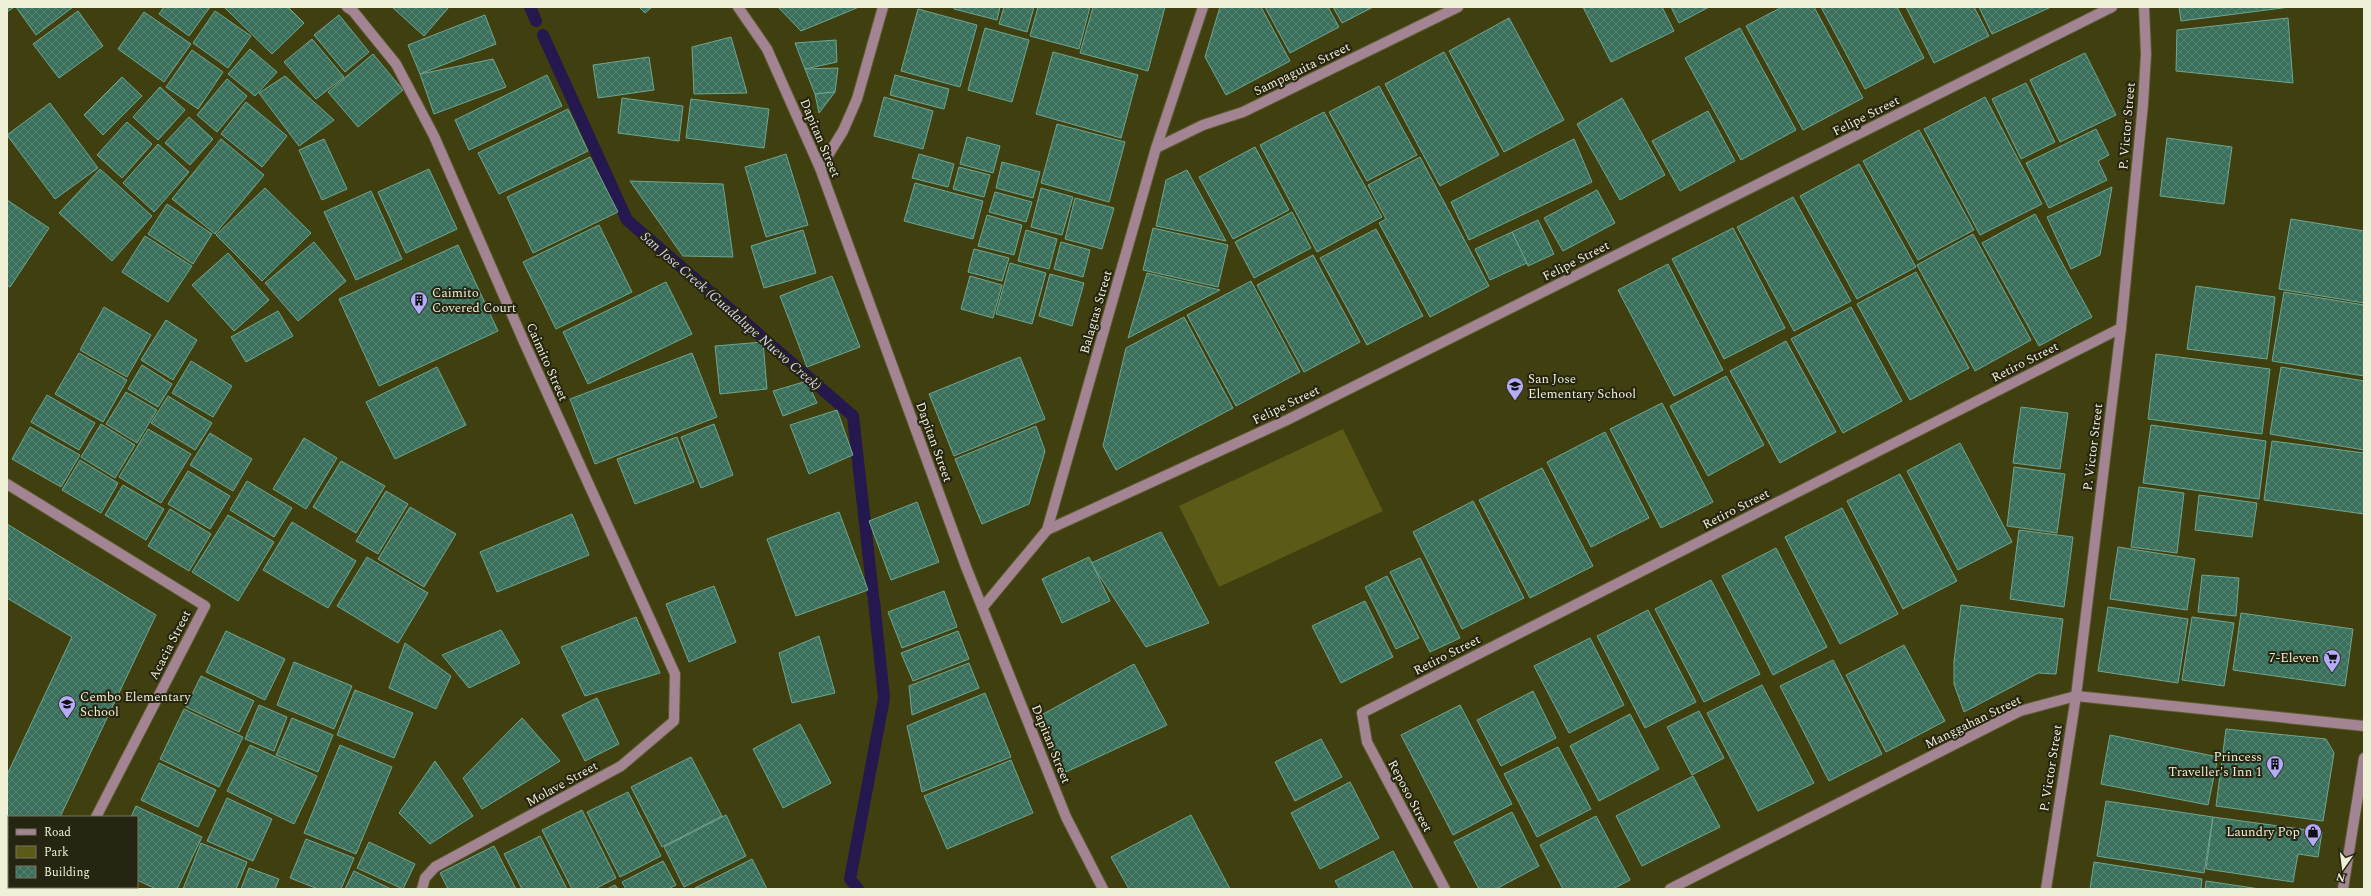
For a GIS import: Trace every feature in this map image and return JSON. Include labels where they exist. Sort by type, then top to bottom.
[{"type":"street","name":"Caimito Street","points":[[347,7],[396,64],[434,136],[524,342],[675,674]]},
{"type":"street","name":"Dapitan Street","points":[[738,7],[767,49],[820,168],[966,567],[1066,817],[1103,889]]},
{"type":"street","points":[[820,168],[843,132],[857,99],[883,7]]},
{"type":"street","name":"Balagtas Street","points":[[983,607],[1047,530],[1156,148],[1203,7]]},
{"type":"street","name":"Sampaguita Street","points":[[1156,148],[1203,125],[1243,112],[1458,7]]},
{"type":"street","name":"Felipe Street","points":[[1047,530],[1294,416],[2112,7]]},
{"type":"street","name":"P. Victor Street","points":[[2046,889],[2076,696],[2121,328],[2143,104],[2146,54],[2144,7]]},
{"type":"street","name":"Retiro Street","points":[[1362,713],[2121,328]]},
{"type":"street","name":"Acacia Street","points":[[7,484],[205,606],[97,816]]},
{"type":"street","name":"Molave Street","points":[[422,889],[425,878],[435,867],[621,766],[674,721],[675,674]]},
{"type":"street","name":"Manggahan Street","points":[[1670,889],[2020,711],[2076,696],[2364,726]]},
{"type":"street","name":"Reposo Street","points":[[1362,713],[1367,742],[1445,889]]},
{"type":"street","points":[[2343,889],[2364,758]]},
{"type":"green space","points":[[1343,429],[1383,511],[1219,587],[1179,506]]},
{"type":"building","points":[[7,7],[12,7],[13,8],[7,12]]},
{"type":"building","points":[[16,7],[73,7],[36,35]]},
{"type":"building","points":[[164,7],[210,7],[189,36],[159,14]]},
{"type":"building","points":[[224,7],[288,7],[304,23],[272,54]]},
{"type":"building","points":[[392,7],[449,7],[424,36]]},
{"type":"building","points":[[639,7],[652,7],[645,13]]},
{"type":"building","points":[[778,7],[859,7],[801,31]]},
{"type":"building","points":[[954,7],[1000,7],[997,20],[954,9]]},
{"type":"building","points":[[1004,7],[1034,7],[1027,32],[999,24]]},
{"type":"building","points":[[1038,7],[1090,7],[1079,49],[1030,36]]},
{"type":"building","points":[[1093,7],[1165,7],[1148,71],[1080,53]]},
{"type":"building","points":[[1220,7],[1261,7],[1290,61],[1226,95],[1205,57]]},
{"type":"building","points":[[1265,7],[1328,7],[1339,27],[1290,53]]},
{"type":"building","points":[[1333,7],[1373,7],[1342,23]]},
{"type":"building","points":[[1583,7],[1662,7],[1674,31],[1611,62]]},
{"type":"building","points":[[1671,7],[1709,7],[1679,23]]},
{"type":"building","points":[[1782,7],[1814,7],[1863,98],[1803,130],[1746,26]]},
{"type":"building","points":[[1821,7],[1897,7],[1924,58],[1865,89]]},
{"type":"building","points":[[1906,7],[1974,7],[1989,36],[1934,63]]},
{"type":"building","points":[[1979,7],[2051,7],[1992,34]]},
{"type":"building","points":[[2179,7],[2290,7],[2181,21]]},
{"type":"building","points":[[918,9],[977,25],[960,87],[901,71]]},
{"type":"building","points":[[78,11],[103,46],[59,78],[33,44]]},
{"type":"building","points":[[215,11],[251,36],[228,68],[193,43]]},
{"type":"building","points":[[144,12],[191,44],[164,82],[118,49]]},
{"type":"building","points":[[339,15],[369,52],[345,72],[314,35]]},
{"type":"building","points":[[485,15],[496,44],[420,74],[408,45]]},
{"type":"building","points":[[1509,18],[1564,120],[1504,152],[1449,51]]},
{"type":"building","points":[[2288,18],[2293,83],[2176,71],[2177,30]]},
{"type":"building","points":[[985,28],[1029,40],[1012,102],[968,90]]},
{"type":"building","points":[[1740,28],[1796,130],[1741,160],[1685,58]]},
{"type":"building","points":[[731,37],[747,93],[694,94],[692,47]]},
{"type":"building","points":[[312,39],[344,77],[316,99],[284,62]]},
{"type":"building","points":[[836,40],[837,62],[805,69],[795,43]]},
{"type":"building","points":[[250,49],[277,72],[255,96],[228,74]]},
{"type":"building","points":[[192,50],[223,72],[198,109],[166,87]]},
{"type":"building","points":[[1053,52],[1138,75],[1121,138],[1036,114]]},
{"type":"building","points":[[1444,52],[1499,155],[1440,186],[1385,84]]},
{"type":"building","points":[[2085,53],[2116,115],[2060,142],[2030,80]]},
{"type":"building","points":[[373,54],[403,90],[358,127],[328,92]]},
{"type":"building","points":[[649,57],[654,90],[598,98],[593,65]]},
{"type":"building","points":[[493,59],[506,87],[434,114],[420,74]]},
{"type":"building","points":[[838,68],[835,92],[815,94],[805,69]]},
{"type":"building","points":[[547,75],[562,106],[469,150],[455,120]]},
{"type":"building","points":[[895,75],[949,89],[944,109],[890,95]]},
{"type":"building","points":[[285,76],[334,120],[299,146],[259,93]]},
{"type":"building","points":[[122,77],[142,96],[103,135],[84,115]]},
{"type":"building","points":[[227,79],[247,96],[217,132],[197,115]]},
{"type":"building","points":[[2026,83],[2055,142],[2021,159],[1992,99]]},
{"type":"building","points":[[1379,86],[1417,155],[1367,181],[1329,112]]},
{"type":"building","points":[[160,87],[185,110],[158,140],[133,117]]},
{"type":"building","points":[[835,92],[819,113],[815,94]]},
{"type":"building","points":[[884,97],[933,111],[923,149],[874,136]]},
{"type":"building","points":[[1985,97],[2042,204],[1980,235],[1924,129]]},
{"type":"building","points":[[622,98],[683,106],[679,141],[618,133]]},
{"type":"building","points":[[1622,98],[1665,175],[1620,200],[1577,124]]},
{"type":"building","points":[[691,99],[769,109],[764,148],[686,138]]},
{"type":"building","points":[[246,102],[287,136],[262,167],[221,134]]},
{"type":"building","points":[[50,103],[98,168],[55,199],[7,135]]},
{"type":"building","points":[[568,109],[588,151],[499,194],[478,153]]},
{"type":"building","points":[[1708,111],[1735,161],[1680,191],[1652,141]]},
{"type":"building","points":[[1324,112],[1382,217],[1317,252],[1260,145]]},
{"type":"building","points":[[189,117],[213,139],[190,165],[165,143]]},
{"type":"building","points":[[127,122],[152,144],[122,178],[97,155]]},
{"type":"building","points":[[1057,124],[1125,142],[1109,202],[1041,183]]},
{"type":"building","points":[[2096,129],[2109,155],[2098,161],[2107,180],[2049,208],[2026,163]]},
{"type":"building","points":[[1919,130],[1974,230],[1918,260],[1863,161]]},
{"type":"building","points":[[967,137],[1000,146],[993,173],[960,164]]},
{"type":"building","points":[[2167,138],[2232,147],[2224,204],[2160,196]]},
{"type":"building","points":[[221,139],[264,175],[215,234],[172,199]]},
{"type":"building","points":[[324,139],[347,189],[322,200],[299,150]]},
{"type":"building","points":[[1574,139],[1592,182],[1469,240],[1451,202]]},
{"type":"building","points":[[158,144],[189,172],[154,212],[123,183]]},
{"type":"building","points":[[1255,147],[1289,210],[1233,239],[1199,177]]},
{"type":"building","points":[[786,154],[808,225],[766,237],[745,167]]},
{"type":"building","points":[[919,154],[954,164],[948,187],[912,178]]},
{"type":"building","points":[[590,157],[618,212],[533,253],[507,197]]},
{"type":"building","points":[[1420,157],[1489,286],[1430,317],[1379,223],[1386,219],[1368,185]]},
{"type":"building","points":[[1002,162],[1040,172],[1033,198],[996,188]]},
{"type":"building","points":[[1859,164],[1916,267],[1857,299],[1800,196]]},
{"type":"building","points":[[959,167],[990,175],[984,197],[953,189]]},
{"type":"building","points":[[100,169],[152,216],[112,261],[59,213]]},
{"type":"building","points":[[429,169],[457,229],[406,253],[378,192]]},
{"type":"building","points":[[1187,170],[1226,241],[1156,226],[1166,180]]},
{"type":"building","points":[[630,181],[723,184],[733,257],[683,256]]},
{"type":"building","points":[[915,183],[983,201],[973,239],[904,221]]},
{"type":"building","points":[[2112,187],[2100,255],[2071,269],[2047,217]]},
{"type":"building","points":[[265,188],[311,233],[262,281],[216,235]]},
{"type":"building","points":[[1041,188],[1073,197],[1062,235],[1031,227]]},
{"type":"building","points":[[1597,190],[1615,223],[1563,251],[1544,218]]},
{"type":"building","points":[[371,191],[402,259],[356,280],[324,212]]},
{"type":"building","points":[[995,192],[1032,202],[1026,222],[989,212]]},
{"type":"building","points":[[1793,197],[1851,301],[1794,331],[1737,227]]},
{"type":"building","points":[[1075,198],[1114,208],[1102,249],[1065,239]]},
{"type":"building","points":[[7,200],[49,228],[10,287],[7,285]]},
{"type":"building","points":[[167,204],[212,234],[193,264],[148,234]]},
{"type":"building","points":[[1292,212],[1311,248],[1254,278],[1235,242]]},
{"type":"building","points":[[2035,214],[2092,317],[2039,346],[1982,243]]},
{"type":"building","points":[[987,215],[1022,225],[1014,255],[978,246]]},
{"type":"building","points":[[2291,219],[2364,231],[2364,303],[2279,289]]},
{"type":"building","points":[[1538,220],[1554,254],[1528,266],[1512,232]]},
{"type":"building","points":[[599,225],[632,292],[556,329],[523,262]]},
{"type":"building","points":[[1153,228],[1228,245],[1218,287],[1143,270]]},
{"type":"building","points":[[1733,228],[1785,328],[1724,359],[1672,259]]},
{"type":"building","points":[[1376,229],[1423,316],[1367,345],[1320,258]]},
{"type":"building","points":[[803,230],[816,273],[764,288],[751,246]]},
{"type":"building","points":[[1026,230],[1057,239],[1049,269],[1018,261]]},
{"type":"building","points":[[1512,232],[1527,263],[1490,280],[1475,249]]},
{"type":"building","points":[[1973,234],[2031,340],[1975,371],[1917,265]]},
{"type":"building","points":[[145,236],[192,266],[168,302],[122,272]]},
{"type":"building","points":[[314,242],[346,281],[298,321],[265,283]]},
{"type":"building","points":[[1061,242],[1090,250],[1083,277],[1054,269]]},
{"type":"building","name":"Caimito Covered Court","points":[[458,245],[498,331],[379,386],[339,299]]},
{"type":"building","points":[[974,249],[1009,258],[1002,281],[968,272]]},
{"type":"building","points":[[228,253],[269,300],[234,331],[192,285]]},
{"type":"building","points":[[1313,255],[1360,342],[1304,372],[1257,285]]},
{"type":"building","points":[[1010,263],[1046,273],[1032,324],[996,314]]},
{"type":"building","points":[[1668,264],[1723,370],[1674,396],[1618,290]]},
{"type":"building","points":[[1916,272],[1969,368],[1910,400],[1857,304]]},
{"type":"building","points":[[1147,273],[1220,290],[1128,338]]},
{"type":"building","points":[[1050,274],[1084,283],[1072,326],[1039,316]]},
{"type":"building","points":[[832,276],[860,347],[807,367],[780,296]]},
{"type":"building","points":[[970,276],[1002,285],[993,318],[961,309]]},
{"type":"building","points":[[1251,281],[1300,372],[1236,406],[1187,315]]},
{"type":"building","points":[[666,282],[692,334],[588,384],[563,332]]},
{"type":"building","points":[[2196,286],[2275,297],[2267,359],[2187,349]]},
{"type":"building","points":[[2284,292],[2364,305],[2364,376],[2272,361]]},
{"type":"building","points":[[104,307],[151,335],[127,377],[80,350]]},
{"type":"building","points":[[1851,307],[1902,401],[1843,433],[1791,339]]},
{"type":"building","points":[[278,311],[293,336],[246,362],[231,337]]},
{"type":"building","points":[[1184,317],[1233,408],[1116,470],[1103,446],[1126,348]]},
{"type":"building","points":[[166,320],[197,340],[173,380],[141,360]]},
{"type":"building","points":[[1786,341],[1836,432],[1780,463],[1730,371]]},
{"type":"building","points":[[763,342],[767,389],[720,394],[715,346]]},
{"type":"building","points":[[79,353],[127,380],[103,422],[55,394]]},
{"type":"building","points":[[692,353],[717,417],[595,464],[570,399]]},
{"type":"building","points":[[2156,354],[2270,369],[2262,434],[2148,419]]},
{"type":"building","points":[[1020,357],[1045,419],[954,456],[929,394]]},
{"type":"building","points":[[191,361],[232,386],[213,417],[172,393]]},
{"type":"building","points":[[142,365],[172,384],[158,407],[128,389]]},
{"type":"building","points":[[437,367],[466,425],[395,459],[366,402]]},
{"type":"building","points":[[2281,367],[2364,381],[2364,450],[2270,434]]},
{"type":"building","points":[[1726,376],[1764,445],[1708,476],[1670,406]]},
{"type":"building","points":[[807,381],[817,403],[783,416],[773,391]]},
{"type":"building","points":[[126,392],[157,410],[137,443],[106,424]]},
{"type":"building","points":[[47,395],[95,423],[79,450],[31,422]]},
{"type":"building","points":[[168,396],[212,423],[195,450],[151,423]]},
{"type":"building","points":[[1662,403],[1713,502],[1661,528],[1610,429]]},
{"type":"building","points":[[2021,407],[2068,413],[2060,469],[2013,463]]},
{"type":"building","points":[[837,410],[853,455],[809,474],[790,425]]},
{"type":"building","points":[[101,424],[135,445],[115,478],[81,457]]},
{"type":"building","points":[[714,424],[733,475],[701,488],[681,437]]},
{"type":"building","points":[[2151,425],[2266,441],[2259,499],[2143,483]]},
{"type":"building","points":[[1036,426],[1045,451],[1029,504],[982,524],[955,459]]},
{"type":"building","points":[[30,427],[80,455],[61,487],[12,459]]},
{"type":"building","points":[[148,429],[191,454],[161,503],[119,477]]},
{"type":"building","points":[[1605,432],[1649,518],[1591,547],[1547,462]]},
{"type":"building","points":[[210,433],[252,459],[233,491],[190,465]]},
{"type":"building","points":[[677,437],[694,482],[635,504],[617,459]]},
{"type":"building","points":[[304,438],[337,458],[306,509],[273,489]]},
{"type":"building","points":[[2272,441],[2364,453],[2364,514],[2264,500]]},
{"type":"building","points":[[1960,443],[2012,542],[1958,570],[1907,471]]},
{"type":"building","points":[[80,460],[118,483],[101,513],[62,490]]},
{"type":"building","points":[[341,461],[385,486],[356,533],[313,507]]},
{"type":"building","points":[[2014,467],[2065,474],[2057,533],[2007,526]]},
{"type":"building","points":[[1542,468],[1593,566],[1530,598],[1479,500]]},
{"type":"building","points":[[188,471],[230,496],[210,529],[168,504]]},
{"type":"building","points":[[1900,474],[1957,581],[1903,609],[1847,501]]},
{"type":"building","points":[[247,481],[292,508],[274,537],[230,510]]},
{"type":"building","points":[[123,485],[164,509],[146,540],[105,515]]},
{"type":"building","points":[[2139,487],[2184,493],[2177,553],[2131,547]]},
{"type":"building","points":[[386,491],[408,504],[378,554],[356,541]]},
{"type":"building","points":[[2199,495],[2257,503],[2252,537],[2195,530]]},
{"type":"building","points":[[1473,501],[1524,598],[1462,629],[1413,532]]},
{"type":"building","points":[[917,502],[939,562],[891,580],[869,521]]},
{"type":"building","points":[[410,507],[456,534],[424,587],[378,559]]},
{"type":"building","points":[[1842,508],[1898,614],[1840,644],[1785,537]]},
{"type":"building","points":[[170,509],[211,534],[189,571],[148,546]]},
{"type":"building","points":[[839,512],[868,590],[796,616],[767,539]]},
{"type":"building","points":[[572,514],[589,555],[497,592],[480,552]]},
{"type":"building","points":[[228,515],[274,542],[238,601],[192,572]]},
{"type":"building","points":[[292,522],[356,561],[328,608],[263,570]]},
{"type":"building","name":"Cembo Elementary School","points":[[7,524],[156,615],[60,816],[8,816],[8,876],[7,775],[72,637],[7,598]]},
{"type":"building","points":[[2019,530],[2073,537],[2064,607],[2010,599]]},
{"type":"building","points":[[1161,532],[1209,623],[1146,647],[1091,563]]},
{"type":"building","points":[[2118,547],[2195,559],[2187,610],[2110,599]]},
{"type":"building","points":[[1776,548],[1827,647],[1773,675],[1722,576]]},
{"type":"building","points":[[367,557],[428,593],[398,643],[337,606]]},
{"type":"building","points":[[1089,557],[1110,601],[1062,623],[1042,579]]},
{"type":"building","points":[[1420,558],[1460,638],[1430,652],[1390,572]]},
{"type":"building","points":[[2202,575],[2239,578],[2236,616],[2198,612]]},
{"type":"building","points":[[1387,576],[1419,638],[1396,649],[1365,587]]},
{"type":"building","points":[[1711,580],[1760,674],[1704,702],[1655,609]]},
{"type":"building","points":[[714,586],[736,642],[689,662],[666,604]]},
{"type":"building","points":[[944,591],[957,627],[902,648],[888,612]]},
{"type":"building","points":[[1365,601],[1393,657],[1341,683],[1312,626]]},
{"type":"building","points":[[1961,605],[2063,619],[2056,674],[2038,673],[1964,712],[1954,684],[1954,661]]},
{"type":"building","points":[[2108,607],[2188,619],[2178,683],[2098,671]]},
{"type":"building","points":[[1648,610],[1696,702],[1645,728],[1597,636]]},
{"type":"building","points":[[2241,613],[2353,629],[2345,686],[2233,670]]},
{"type":"building","points":[[636,617],[660,673],[585,696],[561,647]]},
{"type":"building","points":[[2192,617],[2234,623],[2224,686],[2182,680]]},
{"type":"building","points":[[501,630],[520,663],[469,688],[442,655]]},
{"type":"building","points":[[226,631],[285,659],[265,700],[206,672]]},
{"type":"building","points":[[958,631],[969,659],[913,681],[901,653]]},
{"type":"building","points":[[819,636],[835,693],[792,703],[779,653]]},
{"type":"building","points":[[1590,638],[1624,705],[1569,733],[1534,666]]},
{"type":"building","points":[[405,643],[451,676],[436,709],[389,688]]},
{"type":"building","points":[[1904,645],[1945,721],[1886,752],[1846,675]]},
{"type":"building","points":[[1833,660],[1882,754],[1829,781],[1780,686]]},
{"type":"building","points":[[294,662],[352,686],[334,729],[277,705]]},
{"type":"building","points":[[969,663],[979,688],[912,715],[909,686]]},
{"type":"building","points":[[1134,664],[1167,725],[1066,772],[1036,718]]},
{"type":"building","points":[[201,676],[254,701],[239,732],[186,707]]},
{"type":"building","points":[[1762,685],[1814,783],[1758,811],[1707,713]]},
{"type":"building","points":[[355,690],[413,713],[394,758],[337,735]]},
{"type":"building","points":[[1533,691],[1556,738],[1501,766],[1477,720]]},
{"type":"building","points":[[985,693],[1011,757],[922,792],[907,726]]},
{"type":"building","points":[[597,698],[619,744],[585,761],[562,715]]},
{"type":"building","points":[[259,705],[287,717],[274,751],[245,739]]},
{"type":"building","points":[[1460,705],[1512,804],[1453,835],[1401,735]]},
{"type":"building","points":[[184,709],[243,737],[219,787],[160,759]]},
{"type":"building","points":[[1699,711],[1724,758],[1692,775],[1667,727]]},
{"type":"building","points":[[1630,714],[1659,769],[1599,801],[1570,746]]},
{"type":"building","points":[[292,718],[333,735],[318,772],[276,755]]},
{"type":"building","points":[[522,718],[560,761],[482,809],[463,778]]},
{"type":"building","points":[[800,724],[831,783],[783,808],[753,749]]},
{"type":"building","name":"Princess Traveller's Inn 1","points":[[2226,729],[2326,739],[2334,753],[2323,821],[2216,806]]},
{"type":"building","points":[[2110,735],[2218,757],[2208,805],[2101,784]]},
{"type":"building","points":[[1321,739],[1342,777],[1295,801],[1275,762]]},
{"type":"building","points":[[250,745],[317,776],[294,824],[227,791]]},
{"type":"building","points":[[340,745],[392,767],[356,854],[304,833]]},
{"type":"building","points":[[1558,747],[1591,809],[1537,837],[1504,774]]},
{"type":"building","points":[[691,757],[722,816],[662,847],[631,787]]},
{"type":"building","points":[[1011,760],[1033,813],[947,849],[924,796]]},
{"type":"building","points":[[435,761],[473,816],[430,844],[399,813]]},
{"type":"building","points":[[159,763],[216,790],[198,827],[141,800]]},
{"type":"building","points":[[1693,776],[1720,827],[1642,866],[1616,816]]},
{"type":"building","points":[[1350,782],[1379,838],[1320,869],[1291,813]]},
{"type":"building","points":[[628,792],[661,856],[620,877],[587,812]]},
{"type":"building","points":[[227,798],[272,819],[253,861],[207,841]]},
{"type":"building","points":[[2106,801],[2213,817],[2204,873],[2097,856]]},
{"type":"building","points":[[136,806],[202,837],[177,889],[156,889],[138,880],[138,816],[131,816]]},
{"type":"building","points":[[582,810],[616,878],[595,889],[572,889],[542,830]]},
{"type":"building","points":[[1512,812],[1539,866],[1496,889],[1479,889],[1454,842]]},
{"type":"building","points":[[726,815],[746,856],[684,887],[664,847]]},
{"type":"building","points":[[1191,815],[1230,889],[1129,889],[1111,857]]},
{"type":"building","points":[[1596,816],[1630,880],[1613,889],[1563,889],[1540,845]]},
{"type":"building","points":[[2213,817],[2322,832],[2318,857],[2298,854],[2293,882],[2206,869]]},
{"type":"building","points":[[540,836],[567,889],[522,889],[504,854]]},
{"type":"building","points":[[306,839],[354,858],[341,889],[318,889],[290,878]]},
{"type":"building","points":[[369,842],[415,864],[403,889],[357,868]]},
{"type":"building","points":[[201,843],[247,862],[236,889],[183,889]]},
{"type":"building","points":[[494,846],[516,889],[448,889],[440,873]]},
{"type":"building","points":[[1393,851],[1413,889],[1340,889],[1335,881]]},
{"type":"building","points":[[752,859],[767,889],[695,888]]},
{"type":"building","points":[[663,861],[676,885],[668,889],[626,889],[622,882]]},
{"type":"building","points":[[2094,862],[2202,879],[2201,889],[2090,889]]},
{"type":"building","points":[[249,868],[279,879],[275,889],[241,889]]},
{"type":"building","points":[[354,871],[391,889],[345,889]]},
{"type":"building","points":[[2206,881],[2260,889],[2205,889]]},
{"type":"building","points":[[615,885],[618,889],[607,889]]},
{"type":"waterway","name":"San Jose Creek (Guadalupe Nuevo Creek)","points":[[530,7],[536,21]]},
{"type":"waterway","name":"San Jose Creek (Guadalupe Nuevo Creek)","points":[[543,35],[627,220],[853,416],[873,595]]},
{"type":"waterway","name":"San Jose Creek (Guadalupe Nuevo Creek)","points":[[858,889],[850,879],[884,698],[874,601]]},
{"type":"place","name":"Caimito Covered Court","points":[[419,315]]},
{"type":"place","name":"San Jose Elementary School","points":[[1515,401]]},
{"type":"place","name":"7-Eleven","points":[[2332,673]]},
{"type":"place","name":"Cembo Elementary School","points":[[67,719]]},
{"type":"place","name":"Princess Traveller's Inn 1","points":[[2275,779]]},
{"type":"place","name":"Laundry Pop","points":[[2313,847]]}]
